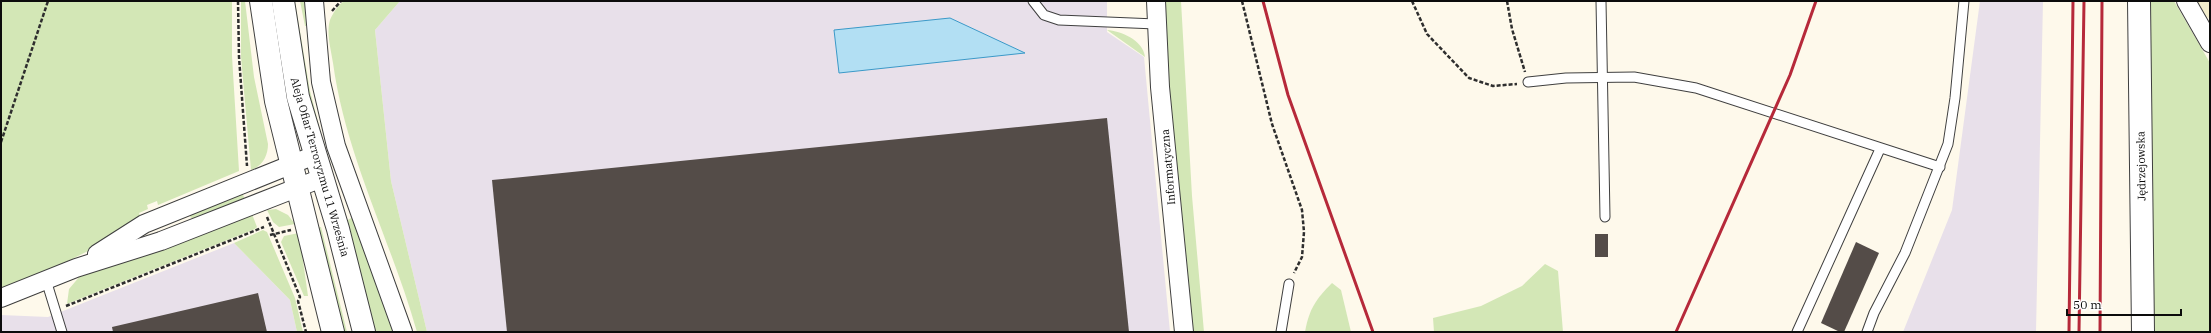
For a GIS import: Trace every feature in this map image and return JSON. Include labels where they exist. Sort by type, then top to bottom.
[{"type":"street","name":"Aleja Ofiar Terroryzmu 11 Września","points":[[261,1],[271,75],[296,187],[333,332]]},
{"type":"street","name":"Aleja Ofiar Terroryzmu 11 Września","points":[[283,1],[298,97],[338,229],[364,332]]},
{"type":"street","points":[[314,1],[321,82],[336,146],[403,332]]},
{"type":"street","name":"Informatyczna","points":[[1156,1],[1156,24],[1184,332]]},
{"type":"street","name":"Jędrzejowska","points":[[2138,1],[2143,332]]},
{"type":"street","points":[[2186,1],[2210,43]]},
{"type":"street","points":[[76,268],[144,224],[315,156]]},
{"type":"street","points":[[1,298],[76,268],[161,241],[322,178]]},
{"type":"lane","points":[[1033,1],[1044,15],[1059,20],[1156,24]]},
{"type":"lane","points":[[1601,1],[1605,217]]},
{"type":"lane","points":[[1867,332],[1874,313],[1905,253],[1948,144],[1956,98],[1964,1]]},
{"type":"lane","points":[[1528,82],[1561,78],[1639,77],[1696,88],[1880,149],[1940,167]]},
{"type":"lane","points":[[1797,332],[1880,149]]},
{"type":"lane","points":[[46,280],[62,332]]},
{"type":"lane","points":[[1281,332],[1289,284]]},
{"type":"path","points":[[1,142],[48,1]]},
{"type":"path","points":[[238,1],[239,57],[247,168]]},
{"type":"path","points":[[1242,1],[1272,124],[1302,210],[1304,232],[1302,257],[1289,284]]},
{"type":"path","points":[[1412,1],[1427,34],[1469,78],[1493,86],[1528,82],[1512,29],[1507,1]]},
{"type":"path","points":[[266,216],[300,297],[298,302],[306,332]]},
{"type":"path","points":[[56,310],[264,227]]},
{"type":"path","points":[[270,235],[299,228]]},
{"type":"shaded area","points":[[400,1],[1107,1],[1107,32],[1144,57],[1170,332],[427,332],[391,181],[375,30]]},
{"type":"shaded area","points":[[1980,1],[2043,1],[2036,332],[1903,332],[1952,210]]},
{"type":"shaded area","points":[[2194,1],[2210,1],[2210,19],[2202,14]]},
{"type":"shaded area","points":[[234,243],[290,300],[297,332],[1,332],[1,315],[48,317]]},
{"type":"green space","points":[[1,1],[232,1],[232,56],[239,171],[158,205],[157,201],[147,205],[148,209],[139,213],[141,217],[94,248],[56,267],[1,288]]},
{"type":"green space","points":[[241,1],[245,1],[254,77],[268,144],[264,160],[259,166],[251,170],[241,57]]},
{"type":"green space","points":[[300,1],[305,1],[306,26],[305,26]]},
{"type":"green space","points":[[344,1],[400,1],[375,30],[391,181],[427,332],[417,332],[395,265],[358,166],[339,98],[328,30],[330,20],[338,7]]},
{"type":"green space","points":[[1164,1],[1181,1],[1192,196],[1204,332],[1191,332],[1167,66]]},
{"type":"green space","points":[[2149,1],[2174,1],[2210,63],[2210,332],[2152,332]]},
{"type":"green space","points":[[295,2],[310,91],[323,141],[309,103],[293,3]]},
{"type":"green space","points":[[1107,30],[1125,34],[1136,41],[1145,57]]},
{"type":"green space","points":[[242,193],[245,199],[194,219],[190,217],[191,215]]},
{"type":"green space","points":[[276,209],[288,215],[295,224],[279,227],[273,222],[267,210]]},
{"type":"green space","points":[[252,214],[257,227],[255,229],[67,304],[69,289],[80,276],[147,255]]},
{"type":"green space","points":[[353,217],[395,332],[374,332],[346,221]]},
{"type":"green space","points":[[321,227],[347,332],[342,332],[316,228]]},
{"type":"green space","points":[[263,230],[267,232],[295,298],[303,332],[297,332],[290,300],[234,243]]},
{"type":"green space","points":[[299,233],[308,296],[304,296],[281,242],[284,236]]},
{"type":"green space","points":[[1545,264],[1558,271],[1563,332],[1434,332],[1433,318],[1481,306],[1522,286]]},
{"type":"green space","points":[[1332,283],[1341,290],[1351,332],[1305,332],[1314,305]]},
{"type":"water","points":[[950,18],[1025,53],[839,73],[834,30]]},
{"type":"building","points":[[1107,118],[1129,332],[507,332],[492,180]]},
{"type":"building","points":[[1595,234],[1608,234],[1608,257],[1595,257]]},
{"type":"building","points":[[1856,242],[1879,253],[1844,332],[1840,332],[1821,323]]},
{"type":"building","points":[[258,293],[267,332],[113,332],[112,327]]},
{"type":"railway","points":[[1263,1],[1288,95],[1373,332]]},
{"type":"railway","points":[[1676,332],[1790,75],[1816,1]]},
{"type":"railway","points":[[2069,332],[2073,1]]},
{"type":"railway","points":[[2079,332],[2084,1]]},
{"type":"railway","points":[[2100,332],[2102,1]]}]
